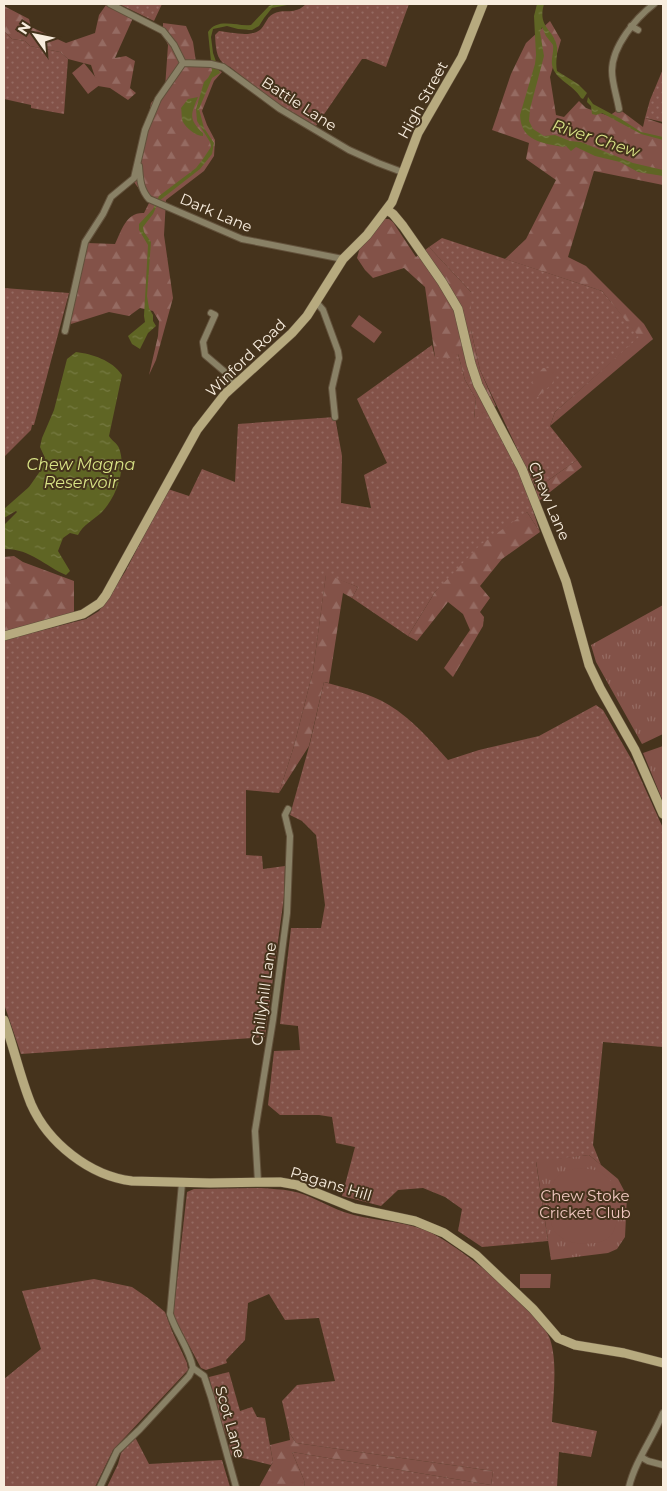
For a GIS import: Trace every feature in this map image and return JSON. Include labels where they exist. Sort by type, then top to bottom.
[{"type":"main road","name":"High Street","points":[[388,210],[424,121],[462,57],[483,4]]},
{"type":"main road","name":"Winford Road","points":[[4,636],[73,618],[88,612],[100,603],[134,546],[175,468],[211,410],[236,383],[286,339],[307,316],[342,259],[367,235],[388,210]]},
{"type":"main road","name":"Chew Lane","points":[[388,210],[403,226],[442,282],[458,309],[478,385],[522,469],[566,581],[589,665],[635,750],[663,814]]},
{"type":"main road","name":"Pagans Hill","points":[[4,1020],[32,1106],[46,1129],[65,1148],[94,1170],[112,1178],[132,1181],[182,1183],[280,1182],[297,1185],[354,1208],[397,1216],[432,1227],[476,1255],[533,1309],[558,1338],[575,1345],[624,1353],[663,1363]]},
{"type":"street","points":[[65,331],[85,242],[103,214],[111,197],[134,178],[145,130],[158,99],[183,63],[164,30],[110,4]]},
{"type":"street","points":[[619,109],[612,68],[615,55],[631,26],[654,4]]},
{"type":"street","points":[[631,26],[638,30]]},
{"type":"street","name":"Battle Lane","points":[[183,63],[210,64],[223,67],[280,109],[349,150],[402,172]]},
{"type":"street","name":"Dark Lane","points":[[138,162],[140,182],[144,193],[149,198],[242,239],[342,259]]},
{"type":"street","points":[[316,302],[323,310],[338,351],[339,358],[332,388],[335,417]]},
{"type":"street","points":[[215,315],[203,342],[205,355],[236,383]]},
{"type":"street","name":"Chillyhill Lane","points":[[258,1182],[255,1131],[273,1020],[287,913],[290,836],[285,815],[288,809]]},
{"type":"street","name":"Scot Lane","points":[[182,1183],[170,1314],[174,1328],[188,1352],[193,1368],[204,1376],[236,1487]]},
{"type":"street","points":[[100,1487],[117,1451],[193,1368]]},
{"type":"street","points":[[629,1487],[641,1457],[655,1433],[663,1413]]},
{"type":"street","points":[[641,1457],[648,1462],[663,1465]]},
{"type":"green space","points":[[119,4],[162,4],[154,21]]},
{"type":"green space","points":[[306,4],[409,4],[386,67],[362,59],[316,126],[275,102],[225,65],[219,58],[215,40],[215,35],[219,31],[241,34],[257,32],[273,14],[297,10]]},
{"type":"green space","points":[[106,5],[133,18],[115,58],[126,56],[135,61],[130,88],[136,93],[128,100],[110,88],[98,86],[91,65],[68,59],[60,52],[30,46],[25,41],[12,39],[4,31],[4,6],[29,19],[31,27],[66,43],[95,33],[99,15]]},
{"type":"green space","points":[[550,21],[561,40],[550,77],[556,115],[564,117],[579,101],[586,108],[609,116],[619,109],[643,127],[645,118],[663,124],[663,185],[594,171],[568,257],[586,266],[644,324],[653,339],[550,426],[555,412],[639,337],[602,291],[505,259],[526,239],[556,180],[526,159],[529,143],[492,130],[511,74],[526,43]]},
{"type":"green space","points":[[163,23],[186,26],[193,42],[196,62],[222,72],[214,81],[202,111],[215,140],[214,156],[204,171],[166,200],[164,235],[173,298],[156,360],[149,375],[158,336],[159,321],[153,311],[140,308],[129,316],[109,312],[71,324],[69,319],[87,243],[115,244],[125,223],[133,215],[144,213],[149,203],[134,182],[137,176],[151,103],[165,88],[168,45],[163,33]]},
{"type":"green space","points":[[4,31],[12,39],[25,41],[30,46],[60,52],[68,59],[64,114],[31,108],[31,105],[4,99]]},
{"type":"green space","points":[[84,63],[101,84],[88,94],[72,73]]},
{"type":"green space","points":[[663,69],[663,122],[645,118],[650,100]]},
{"type":"green space","points":[[375,219],[389,219],[393,222],[416,257],[429,247],[471,292],[471,330],[480,370],[496,406],[474,419],[476,399],[465,380],[458,354],[450,358],[435,357],[425,287],[404,268],[373,278],[357,258],[365,229]]},
{"type":"green space","points":[[442,238],[602,291],[640,337],[555,412],[550,426],[577,460],[536,489],[480,370],[471,330],[471,292],[429,247]]},
{"type":"green space","points":[[4,288],[69,293],[34,425],[4,457]]},
{"type":"green space","points":[[359,315],[382,332],[374,343],[351,326]]},
{"type":"green space","points":[[432,345],[435,357],[458,354],[465,380],[476,399],[474,418],[487,411],[524,482],[540,532],[527,512],[435,592],[408,636],[352,598],[358,587],[326,575],[313,671],[294,746],[279,793],[246,790],[246,855],[262,856],[263,869],[285,866],[284,897],[265,1037],[21,1054],[4,1004],[4,640],[86,619],[99,611],[125,572],[168,489],[189,496],[202,469],[235,482],[238,424],[335,417],[342,456],[341,503],[371,508],[364,475],[387,463],[357,399]]},
{"type":"green space","points":[[543,368],[555,369],[553,383],[534,400],[528,395],[534,378]]},
{"type":"green space","points":[[577,460],[582,467],[536,503],[536,489]]},
{"type":"green space","points":[[527,512],[540,532],[502,559],[480,586],[490,598],[480,612],[484,617],[483,626],[453,677],[444,668],[470,630],[463,614],[448,602],[417,641],[408,636],[435,592],[480,545]]},
{"type":"green space","points":[[14,556],[23,562],[74,581],[74,616],[4,635],[4,557]]},
{"type":"green space","points":[[326,574],[358,587],[352,598],[343,593],[329,683],[324,682],[309,746],[279,793],[294,746],[313,671]]},
{"type":"green space","points":[[663,605],[663,734],[642,744],[596,662],[591,645]]},
{"type":"green space","points":[[324,682],[366,694],[389,705],[413,723],[448,760],[479,750],[539,736],[596,705],[603,710],[633,762],[663,828],[663,1047],[603,1042],[593,1145],[601,1165],[589,1155],[536,1162],[548,1241],[482,1247],[458,1231],[462,1209],[445,1197],[423,1188],[398,1190],[381,1206],[342,1196],[355,1147],[336,1143],[332,1117],[280,1115],[268,1105],[274,1051],[300,1050],[298,1026],[280,1024],[291,928],[321,928],[325,905],[316,835],[302,821],[290,815],[310,743]]},
{"type":"green space","points":[[663,746],[663,798],[662,799],[643,753]]},
{"type":"green space","name":"Chew Stoke Cricket Club","points":[[589,1155],[618,1179],[627,1196],[625,1237],[617,1249],[608,1253],[551,1260],[536,1161]]},
{"type":"green space","points":[[581,1168],[603,1174],[609,1179],[616,1193],[618,1212],[614,1230],[609,1237],[597,1243],[582,1244],[567,1241],[556,1233],[552,1226],[550,1190],[553,1182],[564,1172]]},
{"type":"green space","points":[[261,1188],[298,1193],[354,1215],[405,1224],[425,1230],[455,1248],[495,1278],[530,1311],[543,1326],[550,1339],[554,1358],[552,1422],[597,1431],[591,1457],[559,1452],[557,1487],[305,1487],[292,1452],[491,1485],[493,1471],[296,1443],[289,1432],[282,1401],[297,1385],[335,1381],[319,1318],[285,1320],[269,1294],[248,1303],[245,1340],[226,1360],[227,1363],[206,1370],[201,1368],[174,1317],[187,1192],[194,1189]]},
{"type":"green space","points":[[520,1274],[551,1274],[550,1288],[520,1288]]},
{"type":"green space","points":[[94,1279],[132,1287],[165,1312],[187,1363],[188,1370],[113,1450],[95,1487],[4,1487],[4,1379],[41,1349],[22,1291]]},
{"type":"green space","points":[[229,1372],[240,1411],[252,1407],[257,1417],[265,1418],[273,1462],[271,1465],[230,1455],[229,1441],[221,1423],[209,1377]]},
{"type":"green space","points":[[289,1432],[296,1443],[493,1471],[491,1485],[292,1452],[305,1487],[259,1487],[273,1462],[270,1445],[290,1440]]},
{"type":"green space","points":[[135,1437],[149,1464],[222,1460],[230,1487],[107,1487],[121,1453]]},
{"type":"water","points":[[273,4],[292,4],[272,8],[259,26],[252,30],[227,26],[213,29],[211,37],[213,53],[220,73],[212,78],[199,109],[204,128],[214,143],[212,154],[200,169],[159,201],[153,214],[143,227],[151,242],[147,296],[149,308],[156,326],[148,333],[140,349],[132,344],[128,336],[145,322],[148,245],[139,230],[139,224],[153,209],[159,196],[196,168],[211,147],[197,121],[196,109],[204,82],[212,71],[208,32],[212,27],[222,24],[251,25]]},
{"type":"water","points":[[537,4],[544,4],[542,12],[544,23],[553,36],[557,47],[557,71],[578,84],[587,93],[583,99],[581,98],[574,89],[557,75],[552,65],[553,45],[542,27],[540,32],[544,56],[530,109],[529,121],[533,129],[544,136],[555,135],[570,141],[581,142],[633,163],[663,170],[663,176],[638,172],[620,162],[595,156],[576,147],[571,151],[566,146],[540,142],[524,130],[520,115],[535,64],[534,16]]},
{"type":"water","points":[[198,97],[192,116],[203,136],[197,135],[189,129],[182,119],[181,108],[188,99]]},
{"type":"water","points":[[588,97],[593,104],[641,132],[663,137],[663,140],[641,134],[602,113],[592,114],[591,106],[587,102]]},
{"type":"water","name":"Chew Magna Reservoir","points":[[76,352],[89,354],[113,365],[122,375],[109,436],[119,448],[122,465],[119,483],[106,507],[85,525],[78,535],[70,533],[63,538],[58,551],[70,571],[66,575],[29,554],[13,549],[4,549],[4,525],[17,512],[4,518],[4,509],[29,487],[43,467],[45,458],[40,447],[42,438],[54,410],[67,359]]},
{"type":"water label","name":"River Chew","points":[[596,138]]}]
